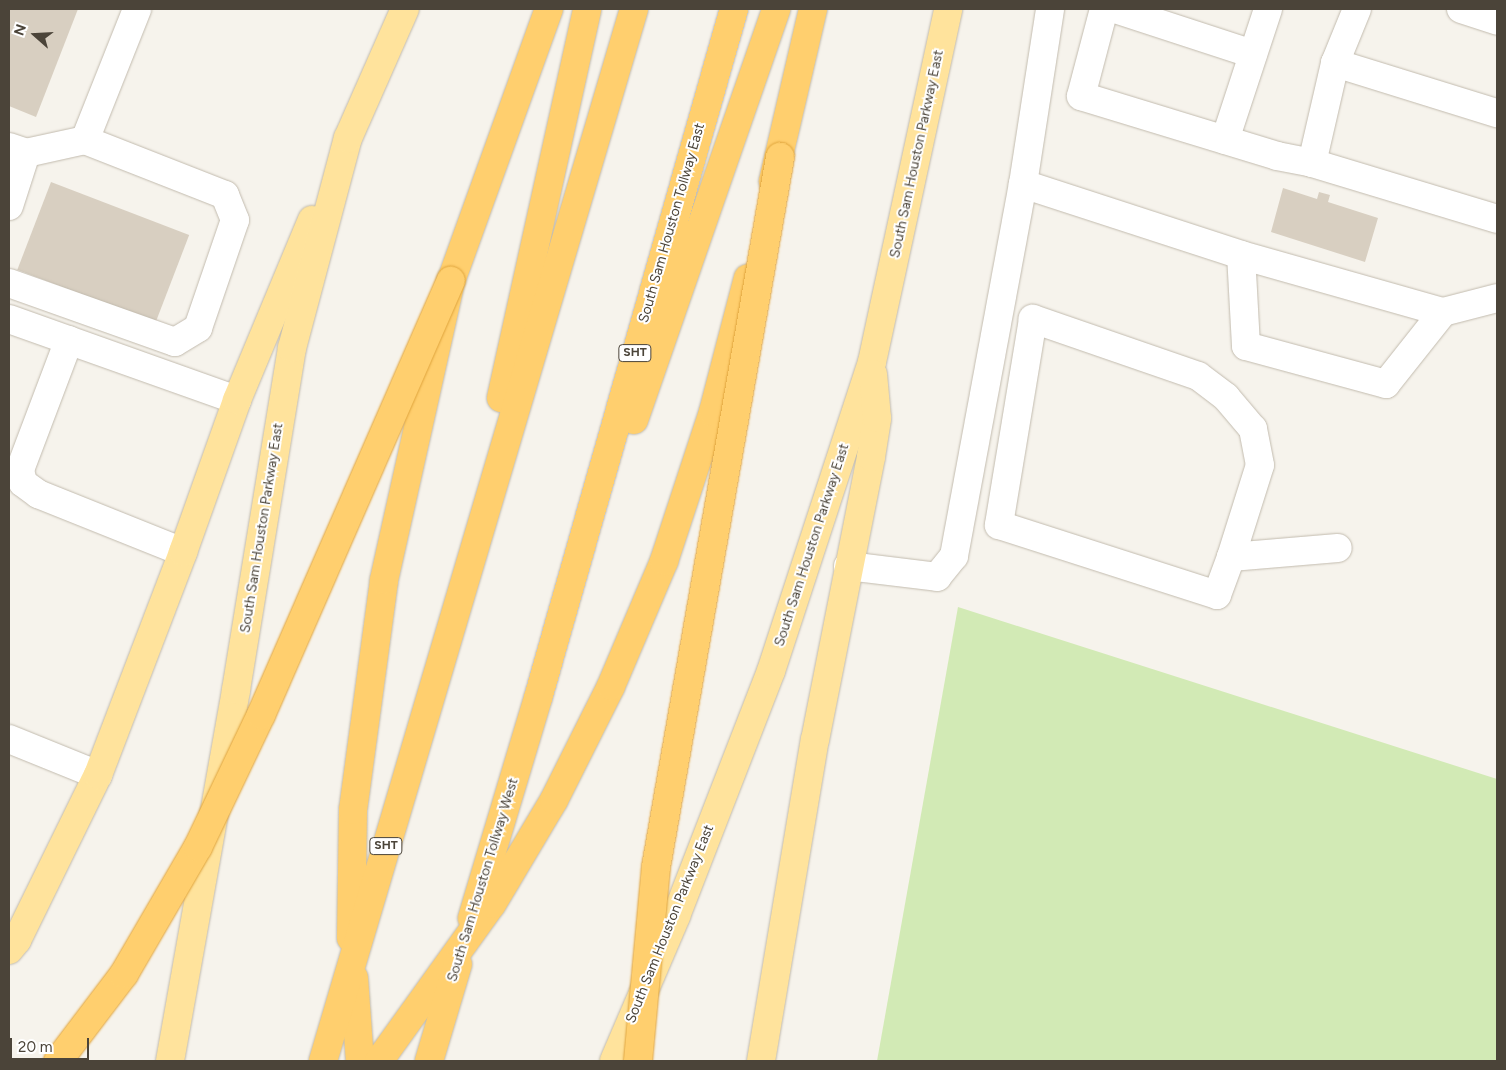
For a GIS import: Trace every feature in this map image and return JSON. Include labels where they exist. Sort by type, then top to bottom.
[{"type":"highway","points":[[58,1061],[124,974],[198,847],[262,715],[451,281],[549,9]]},
{"type":"highway","points":[[450,627],[586,9]]},
{"type":"highway","name":"SHT","points":[[323,1061],[634,9]]},
{"type":"highway","name":"South Sam Houston Tollway East","points":[[538,698],[734,9]]},
{"type":"highway","points":[[538,698],[776,9]]},
{"type":"highway","points":[[379,1061],[492,904],[554,800],[611,686],[664,561],[713,412],[780,157],[813,9]]},
{"type":"highway","points":[[638,1061],[656,866],[780,157]]},
{"type":"highway","points":[[360,1061],[350,920],[353,810],[384,580],[451,281]]},
{"type":"highway","name":"South Sam Houston Tollway West","points":[[429,1061],[538,698]]},
{"type":"main road","name":"South Sam Houston Parkway East","points":[[170,1061],[236,690],[292,348],[348,138],[405,9]]},
{"type":"main road","name":"South Sam Houston Parkway East","points":[[614,1061],[676,916],[771,671],[872,362],[948,9]]},
{"type":"main road","points":[[9,950],[17,940],[98,775],[183,552],[237,400],[282,288],[348,138]]},
{"type":"main road","points":[[761,1061],[814,740],[877,418],[872,362]]},
{"type":"lane","points":[[85,140],[137,9]]},
{"type":"lane","points":[[848,566],[937,577],[954,556],[1023,184],[1050,9]]},
{"type":"lane","points":[[1104,9],[1081,96],[1277,156],[1312,163],[1497,219]]},
{"type":"lane","points":[[1115,9],[1253,54]]},
{"type":"lane","points":[[1225,140],[1268,9]]},
{"type":"lane","points":[[1312,163],[1335,63],[1357,9]]},
{"type":"lane","points":[[1461,9],[1497,21]]},
{"type":"lane","points":[[1335,63],[1497,113]]},
{"type":"lane","points":[[9,206],[17,150],[85,140],[225,195],[235,220],[198,328],[174,342],[9,283]]},
{"type":"lane","points":[[1023,184],[1241,255],[1443,312],[1497,298]]},
{"type":"lane","points":[[1241,255],[1246,346],[1386,384],[1443,312]]},
{"type":"lane","points":[[9,319],[237,400]]},
{"type":"lane","points":[[1033,319],[1198,376],[1226,398],[1253,429],[1260,465],[1231,557],[1217,596],[999,524],[1033,319]]},
{"type":"lane","points":[[68,340],[20,470],[23,483],[38,494],[183,552]]},
{"type":"lane","points":[[1231,557],[1338,548]]},
{"type":"lane","points":[[9,739],[98,775]]},
{"type":"green space","points":[[958,607],[1497,779],[1497,1061],[877,1061]]},
{"type":"building","points":[[9,9],[78,9],[36,117],[9,106]]},
{"type":"building","points":[[51,182],[189,235],[155,323],[17,270]]},
{"type":"building","points":[[1283,188],[1317,199],[1319,192],[1330,195],[1328,202],[1378,218],[1365,262],[1271,232]]}]
